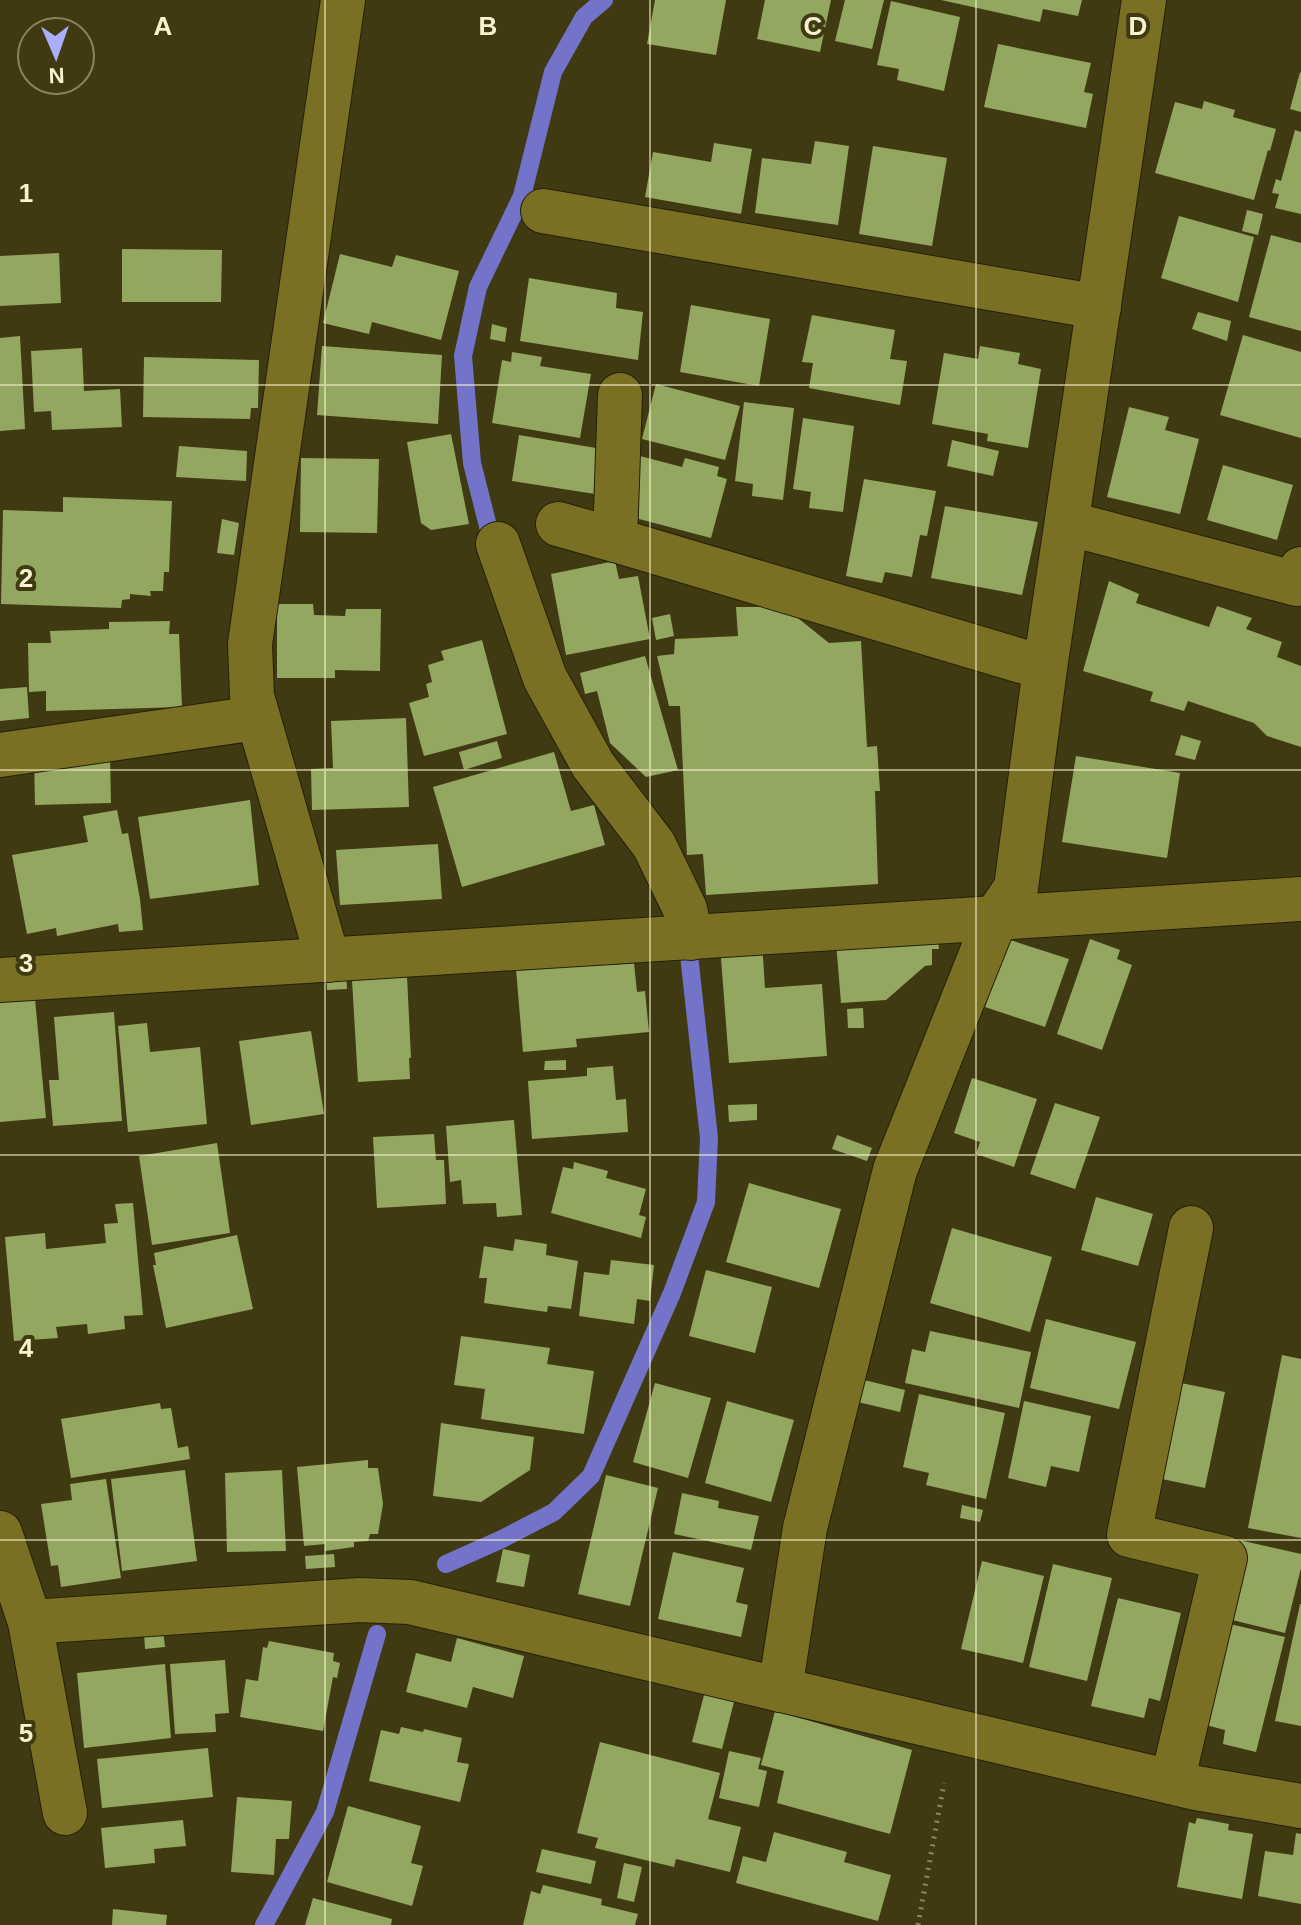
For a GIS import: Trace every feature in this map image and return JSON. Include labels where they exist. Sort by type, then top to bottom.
[{"type":"street","points":[[328,960],[257,718],[252,696],[250,644],[343,0]]},
{"type":"street","points":[[780,1690],[805,1528],[895,1170],[996,917],[1016,888],[1045,668],[1144,0]]},
{"type":"street","points":[[543,211],[1099,307]]},
{"type":"street","points":[[615,540],[620,395]]},
{"type":"street","points":[[1067,523],[1297,584],[1301,569]]},
{"type":"street","points":[[558,524],[1045,668]]},
{"type":"street","points":[[498,544],[545,678],[593,765],[654,845],[685,909],[691,938]]},
{"type":"street","points":[[0,755],[257,718]]},
{"type":"street","points":[[0,980],[1301,899]]},
{"type":"street","points":[[1172,1782],[1225,1558],[1129,1535],[1191,1228]]},
{"type":"street","points":[[0,1533],[30,1622],[65,1813]]},
{"type":"street","points":[[30,1622],[360,1600],[410,1602],[1196,1788],[1301,1806]]},
{"type":"path","points":[[918,1925],[954,1731]]},
{"type":"building","points":[[655,0],[726,0],[716,55],[647,44]]},
{"type":"building","points":[[765,0],[831,0],[820,52],[757,39]]},
{"type":"building","points":[[845,0],[884,0],[872,49],[835,41]]},
{"type":"building","points":[[941,0],[1082,0],[1078,16],[1043,9],[1040,22]]},
{"type":"building","points":[[891,1],[960,17],[944,91],[897,80],[899,69],[877,65]]},
{"type":"building","points":[[998,44],[1091,63],[1084,92],[1093,94],[1086,128],[984,107]]},
{"type":"building","points":[[1301,73],[1301,112],[1290,109]]},
{"type":"building","points":[[1204,101],[1235,110],[1233,117],[1276,129],[1254,200],[1155,173],[1175,102],[1202,109]]},
{"type":"building","points":[[1295,130],[1301,132],[1301,214],[1275,208],[1279,194],[1272,193],[1276,179],[1281,181]]},
{"type":"building","points":[[815,141],[849,146],[838,225],[755,213],[762,158],[811,164]]},
{"type":"building","points":[[714,143],[752,149],[741,214],[645,197],[653,152],[711,162]]},
{"type":"building","points":[[873,146],[947,158],[932,246],[859,234]]},
{"type":"building","points":[[1247,210],[1263,214],[1258,235],[1242,231]]},
{"type":"building","points":[[1179,216],[1254,237],[1238,302],[1161,278]]},
{"type":"building","points":[[1271,235],[1301,243],[1301,331],[1249,317]]},
{"type":"building","points":[[122,249],[222,250],[221,302],[122,302]]},
{"type":"building","points":[[59,253],[61,303],[0,306],[0,256]]},
{"type":"building","points":[[340,254],[392,267],[396,255],[459,271],[441,340],[372,322],[369,334],[323,323]]},
{"type":"building","points":[[529,278],[617,293],[616,308],[643,312],[638,360],[520,341]]},
{"type":"building","points":[[691,305],[770,319],[759,386],[680,372]]},
{"type":"building","points":[[1198,312],[1231,321],[1227,341],[1192,329]]},
{"type":"building","points":[[812,315],[895,330],[890,359],[907,361],[900,405],[809,388],[813,363],[802,362]]},
{"type":"building","points":[[492,324],[507,328],[505,342],[490,339]]},
{"type":"building","points":[[1243,335],[1301,352],[1301,438],[1220,415]]},
{"type":"building","points":[[20,336],[25,429],[0,431],[0,338]]},
{"type":"building","points":[[322,346],[442,355],[438,424],[317,415]]},
{"type":"building","points":[[980,346],[1020,353],[1018,364],[1041,369],[1028,448],[987,441],[988,434],[932,424],[944,353],[978,359]]},
{"type":"building","points":[[82,348],[84,391],[120,389],[122,427],[52,430],[51,411],[34,412],[31,351]]},
{"type":"building","points":[[512,352],[542,357],[540,366],[591,374],[580,438],[492,423],[502,360],[511,362]]},
{"type":"building","points":[[144,357],[259,360],[258,408],[251,408],[250,419],[143,417]]},
{"type":"building","points":[[656,384],[740,406],[725,460],[642,439]]},
{"type":"building","points":[[744,402],[794,408],[783,500],[752,496],[753,484],[735,481]]},
{"type":"building","points":[[1129,407],[1169,417],[1165,430],[1199,439],[1180,514],[1107,497]]},
{"type":"building","points":[[803,418],[854,426],[843,512],[809,508],[811,492],[793,489]]},
{"type":"building","points":[[451,434],[469,524],[431,530],[421,523],[407,442]]},
{"type":"building","points":[[519,435],[602,449],[595,494],[512,481]]},
{"type":"building","points":[[952,440],[999,451],[993,476],[947,466]]},
{"type":"building","points":[[179,446],[247,451],[246,481],[176,477]]},
{"type":"building","points":[[640,456],[682,467],[685,458],[719,467],[717,476],[727,479],[711,538],[624,515]]},
{"type":"building","points":[[301,458],[379,459],[377,533],[300,532]]},
{"type":"building","points":[[1223,465],[1293,485],[1277,540],[1207,520]]},
{"type":"building","points":[[864,479],[936,491],[927,536],[920,535],[912,577],[885,572],[882,583],[846,576]]},
{"type":"building","points":[[63,497],[172,501],[169,572],[164,572],[163,591],[150,591],[151,596],[130,594],[130,599],[122,600],[121,608],[1,604],[3,510],[63,512]]},
{"type":"building","points":[[945,506],[1038,522],[1022,595],[931,578]]},
{"type":"building","points":[[222,519],[239,523],[234,555],[217,553]]},
{"type":"building","points":[[615,561],[619,579],[638,576],[650,639],[566,655],[551,574]]},
{"type":"building","points":[[1109,581],[1139,594],[1136,603],[1209,627],[1217,606],[1252,618],[1246,629],[1282,642],[1277,657],[1301,666],[1301,747],[1267,736],[1254,723],[1188,701],[1184,711],[1150,701],[1153,692],[1083,671]]},
{"type":"building","points":[[277,604],[313,604],[314,615],[345,616],[346,609],[381,609],[380,671],[335,670],[335,678],[277,678]]},
{"type":"building","points":[[736,607],[784,607],[829,643],[861,641],[867,747],[877,746],[880,791],[875,791],[878,884],[706,895],[703,854],[687,855],[680,706],[669,706],[657,656],[674,654],[675,639],[738,636]]},
{"type":"building","points":[[670,614],[674,636],[656,640],[652,618]]},
{"type":"building","points":[[170,621],[169,634],[179,634],[182,707],[46,711],[46,691],[29,692],[28,643],[51,643],[50,631],[109,629],[109,622]]},
{"type":"building","points":[[482,640],[507,734],[424,756],[409,703],[429,697],[426,684],[432,682],[428,665],[444,660],[441,651]]},
{"type":"building","points":[[645,656],[678,770],[646,777],[610,743],[597,691],[585,694],[580,673]]},
{"type":"building","points":[[27,687],[29,718],[0,721],[0,689]]},
{"type":"building","points":[[406,718],[409,807],[312,810],[311,769],[333,768],[331,721]]},
{"type":"building","points":[[1181,735],[1201,741],[1195,760],[1175,755]]},
{"type":"building","points":[[497,741],[502,758],[464,770],[459,752]]},
{"type":"building","points":[[554,752],[571,811],[594,805],[605,845],[462,887],[433,787]]},
{"type":"building","points":[[110,756],[111,803],[35,805],[34,757]]},
{"type":"building","points":[[1076,756],[1180,773],[1167,858],[1062,842]]},
{"type":"building","points":[[250,800],[259,885],[150,899],[138,817]]},
{"type":"building","points":[[117,810],[122,834],[128,833],[143,930],[119,932],[118,924],[57,936],[56,928],[27,934],[12,855],[88,842],[83,816]]},
{"type":"building","points":[[438,844],[442,899],[340,905],[336,850]]},
{"type":"building","points":[[937,933],[939,949],[932,949],[932,965],[925,966],[886,1000],[841,1003],[836,942]]},
{"type":"building","points":[[1007,939],[1069,959],[1045,1027],[985,1007]]},
{"type":"building","points":[[1090,939],[1120,950],[1117,959],[1132,965],[1102,1050],[1057,1034]]},
{"type":"building","points":[[762,942],[765,988],[822,984],[827,1056],[729,1063],[720,945]]},
{"type":"building","points":[[608,958],[609,965],[634,963],[637,992],[645,991],[649,1032],[576,1039],[577,1047],[523,1052],[516,969]]},
{"type":"building","points":[[346,969],[347,989],[327,990],[326,970]]},
{"type":"building","points":[[407,976],[410,1079],[358,1082],[352,980]]},
{"type":"building","points":[[34,988],[46,1118],[0,1122],[0,991]]},
{"type":"building","points":[[863,1008],[864,1028],[848,1028],[847,1009]]},
{"type":"building","points":[[114,1012],[122,1121],[53,1126],[49,1080],[59,1080],[54,1017]]},
{"type":"building","points":[[147,1023],[150,1052],[200,1047],[207,1124],[128,1132],[118,1026]]},
{"type":"building","points":[[311,1031],[324,1114],[251,1125],[239,1041]]},
{"type":"building","points":[[566,1060],[566,1070],[544,1070],[545,1061]]},
{"type":"building","points":[[613,1066],[616,1100],[626,1099],[628,1132],[532,1139],[528,1081],[587,1076],[587,1068]]},
{"type":"building","points":[[972,1078],[1037,1099],[1014,1167],[976,1154],[980,1142],[954,1133]]},
{"type":"building","points":[[1055,1103],[1100,1117],[1075,1189],[1030,1174]]},
{"type":"building","points":[[757,1104],[757,1120],[729,1122],[728,1105]]},
{"type":"building","points":[[514,1120],[522,1215],[497,1217],[496,1203],[463,1204],[461,1180],[450,1182],[446,1126]]},
{"type":"building","points":[[434,1134],[436,1160],[444,1160],[446,1204],[377,1208],[373,1137]]},
{"type":"building","points":[[837,1135],[872,1148],[867,1161],[832,1149]]},
{"type":"building","points":[[217,1143],[230,1233],[152,1245],[139,1156]]},
{"type":"building","points":[[574,1162],[608,1171],[606,1178],[646,1189],[639,1215],[646,1217],[641,1238],[551,1213],[563,1167],[573,1169]]},
{"type":"building","points":[[749,1183],[841,1209],[819,1288],[726,1262]]},
{"type":"building","points":[[1096,1197],[1153,1214],[1138,1266],[1081,1250]]},
{"type":"building","points":[[133,1203],[143,1315],[124,1316],[125,1329],[88,1334],[87,1324],[56,1327],[58,1338],[14,1341],[5,1237],[45,1233],[46,1249],[106,1243],[104,1224],[118,1223],[115,1204]]},
{"type":"building","points":[[952,1228],[1052,1257],[1030,1332],[930,1303]]},
{"type":"building","points":[[237,1235],[253,1309],[166,1328],[153,1265],[156,1265],[154,1253]]},
{"type":"building","points":[[515,1239],[547,1244],[546,1255],[578,1261],[571,1309],[548,1306],[547,1312],[484,1303],[487,1278],[479,1278],[484,1246],[513,1251]]},
{"type":"building","points":[[611,1260],[654,1265],[650,1301],[637,1299],[634,1324],[579,1316],[584,1272],[609,1275]]},
{"type":"building","points":[[706,1270],[772,1287],[755,1353],[689,1336]]},
{"type":"building","points":[[1046,1319],[1136,1342],[1119,1409],[1030,1388]]},
{"type":"building","points":[[930,1331],[1031,1352],[1019,1408],[905,1383],[912,1349],[925,1352]]},
{"type":"building","points":[[461,1336],[550,1348],[547,1364],[594,1371],[584,1434],[481,1419],[485,1389],[454,1385]]},
{"type":"building","points":[[1282,1355],[1301,1359],[1301,1538],[1248,1528]]},
{"type":"building","points":[[864,1380],[905,1390],[900,1412],[858,1402]]},
{"type":"building","points":[[655,1383],[711,1398],[688,1478],[633,1462]]},
{"type":"building","points":[[1181,1383],[1225,1392],[1205,1488],[1162,1479]]},
{"type":"building","points":[[919,1394],[1005,1413],[986,1499],[926,1485],[929,1473],[903,1467]]},
{"type":"building","points":[[727,1401],[794,1420],[771,1502],[705,1483]]},
{"type":"building","points":[[1024,1401],[1091,1416],[1079,1472],[1051,1466],[1046,1487],[1008,1478]]},
{"type":"building","points":[[160,1403],[161,1409],[171,1408],[178,1448],[188,1446],[190,1459],[71,1478],[61,1419]]},
{"type":"building","points":[[441,1423],[534,1437],[530,1470],[481,1502],[433,1496]]},
{"type":"building","points":[[368,1460],[368,1468],[378,1468],[383,1504],[378,1534],[370,1534],[368,1541],[354,1542],[354,1547],[325,1551],[325,1544],[304,1546],[297,1467]]},
{"type":"building","points":[[185,1470],[197,1561],[122,1571],[111,1479]]},
{"type":"building","points":[[282,1470],[286,1551],[227,1552],[225,1473]]},
{"type":"building","points":[[606,1475],[658,1488],[630,1606],[578,1594]]},
{"type":"building","points":[[106,1479],[121,1578],[61,1587],[58,1565],[51,1566],[41,1504],[72,1500],[70,1484]]},
{"type":"building","points":[[682,1493],[719,1501],[718,1508],[759,1516],[751,1550],[674,1534]]},
{"type":"building","points":[[962,1505],[983,1510],[980,1522],[960,1518]]},
{"type":"building","points":[[1239,1540],[1301,1554],[1301,1568],[1285,1633],[1220,1617]]},
{"type":"building","points":[[503,1549],[530,1555],[524,1587],[496,1582]]},
{"type":"building","points":[[673,1552],[744,1568],[736,1602],[748,1605],[741,1637],[658,1619]]},
{"type":"building","points":[[334,1554],[335,1567],[306,1569],[305,1556]]},
{"type":"building","points":[[982,1561],[1044,1576],[1023,1663],[961,1649]]},
{"type":"building","points":[[1053,1564],[1112,1578],[1087,1681],[1029,1667]]},
{"type":"building","points":[[1118,1598],[1181,1613],[1160,1701],[1149,1698],[1144,1718],[1091,1706]]},
{"type":"building","points":[[1301,1604],[1301,1726],[1275,1721]]},
{"type":"building","points":[[1230,1624],[1285,1637],[1256,1752],[1223,1744],[1225,1730],[1206,1725]]},
{"type":"building","points":[[163,1631],[165,1647],[145,1649],[144,1633]]},
{"type":"building","points":[[457,1638],[524,1656],[513,1698],[473,1687],[467,1708],[406,1692],[416,1653],[451,1662]]},
{"type":"building","points":[[269,1641],[334,1653],[333,1661],[340,1663],[337,1678],[333,1677],[323,1731],[240,1717],[246,1679],[258,1681],[263,1647],[267,1648]]},
{"type":"building","points":[[225,1660],[229,1713],[215,1714],[216,1732],[175,1734],[170,1664]]},
{"type":"building","points":[[165,1664],[171,1738],[84,1748],[77,1673]]},
{"type":"building","points":[[705,1691],[735,1698],[722,1749],[692,1742]]},
{"type":"building","points":[[775,1711],[912,1750],[890,1834],[777,1803],[784,1771],[761,1765]]},
{"type":"building","points":[[401,1727],[462,1738],[457,1762],[469,1764],[460,1802],[369,1781],[381,1730],[399,1734]]},
{"type":"building","points":[[600,1742],[720,1773],[708,1819],[741,1827],[730,1872],[676,1859],[674,1867],[595,1848],[598,1838],[577,1833]]},
{"type":"building","points":[[208,1748],[213,1797],[102,1808],[97,1759]]},
{"type":"building","points":[[729,1751],[761,1758],[758,1769],[767,1771],[759,1807],[719,1798]]},
{"type":"building","points":[[237,1797],[292,1801],[289,1839],[276,1839],[274,1875],[231,1872]]},
{"type":"building","points":[[348,1806],[421,1826],[411,1863],[423,1866],[412,1906],[327,1882]]},
{"type":"building","points":[[1197,1818],[1229,1824],[1228,1830],[1253,1834],[1242,1899],[1177,1887],[1189,1822],[1195,1824]]},
{"type":"building","points":[[183,1820],[186,1846],[154,1849],[155,1863],[105,1868],[101,1828]]},
{"type":"building","points":[[774,1832],[847,1852],[844,1862],[891,1875],[878,1921],[736,1883],[743,1856],[766,1862]]},
{"type":"building","points":[[1296,1833],[1301,1834],[1301,1904],[1258,1896],[1265,1851],[1293,1855]]},
{"type":"building","points":[[542,1849],[596,1861],[591,1884],[536,1872]]},
{"type":"building","points":[[624,1863],[642,1867],[634,1902],[617,1898]]},
{"type":"building","points":[[543,1885],[602,1899],[601,1905],[638,1914],[635,1925],[523,1925],[531,1891],[540,1894]]},
{"type":"building","points":[[313,1898],[392,1919],[391,1925],[305,1925]]},
{"type":"building","points":[[113,1909],[167,1915],[166,1925],[112,1925]]},
{"type":"waterway","points":[[489,530],[472,463],[463,356],[478,287],[522,196],[553,72],[584,17],[604,0]]},
{"type":"waterway","points":[[446,1564],[554,1512],[591,1476],[672,1293],[706,1202],[709,1138],[689,955]]},
{"type":"waterway","points":[[264,1925],[325,1812],[377,1634]]}]
